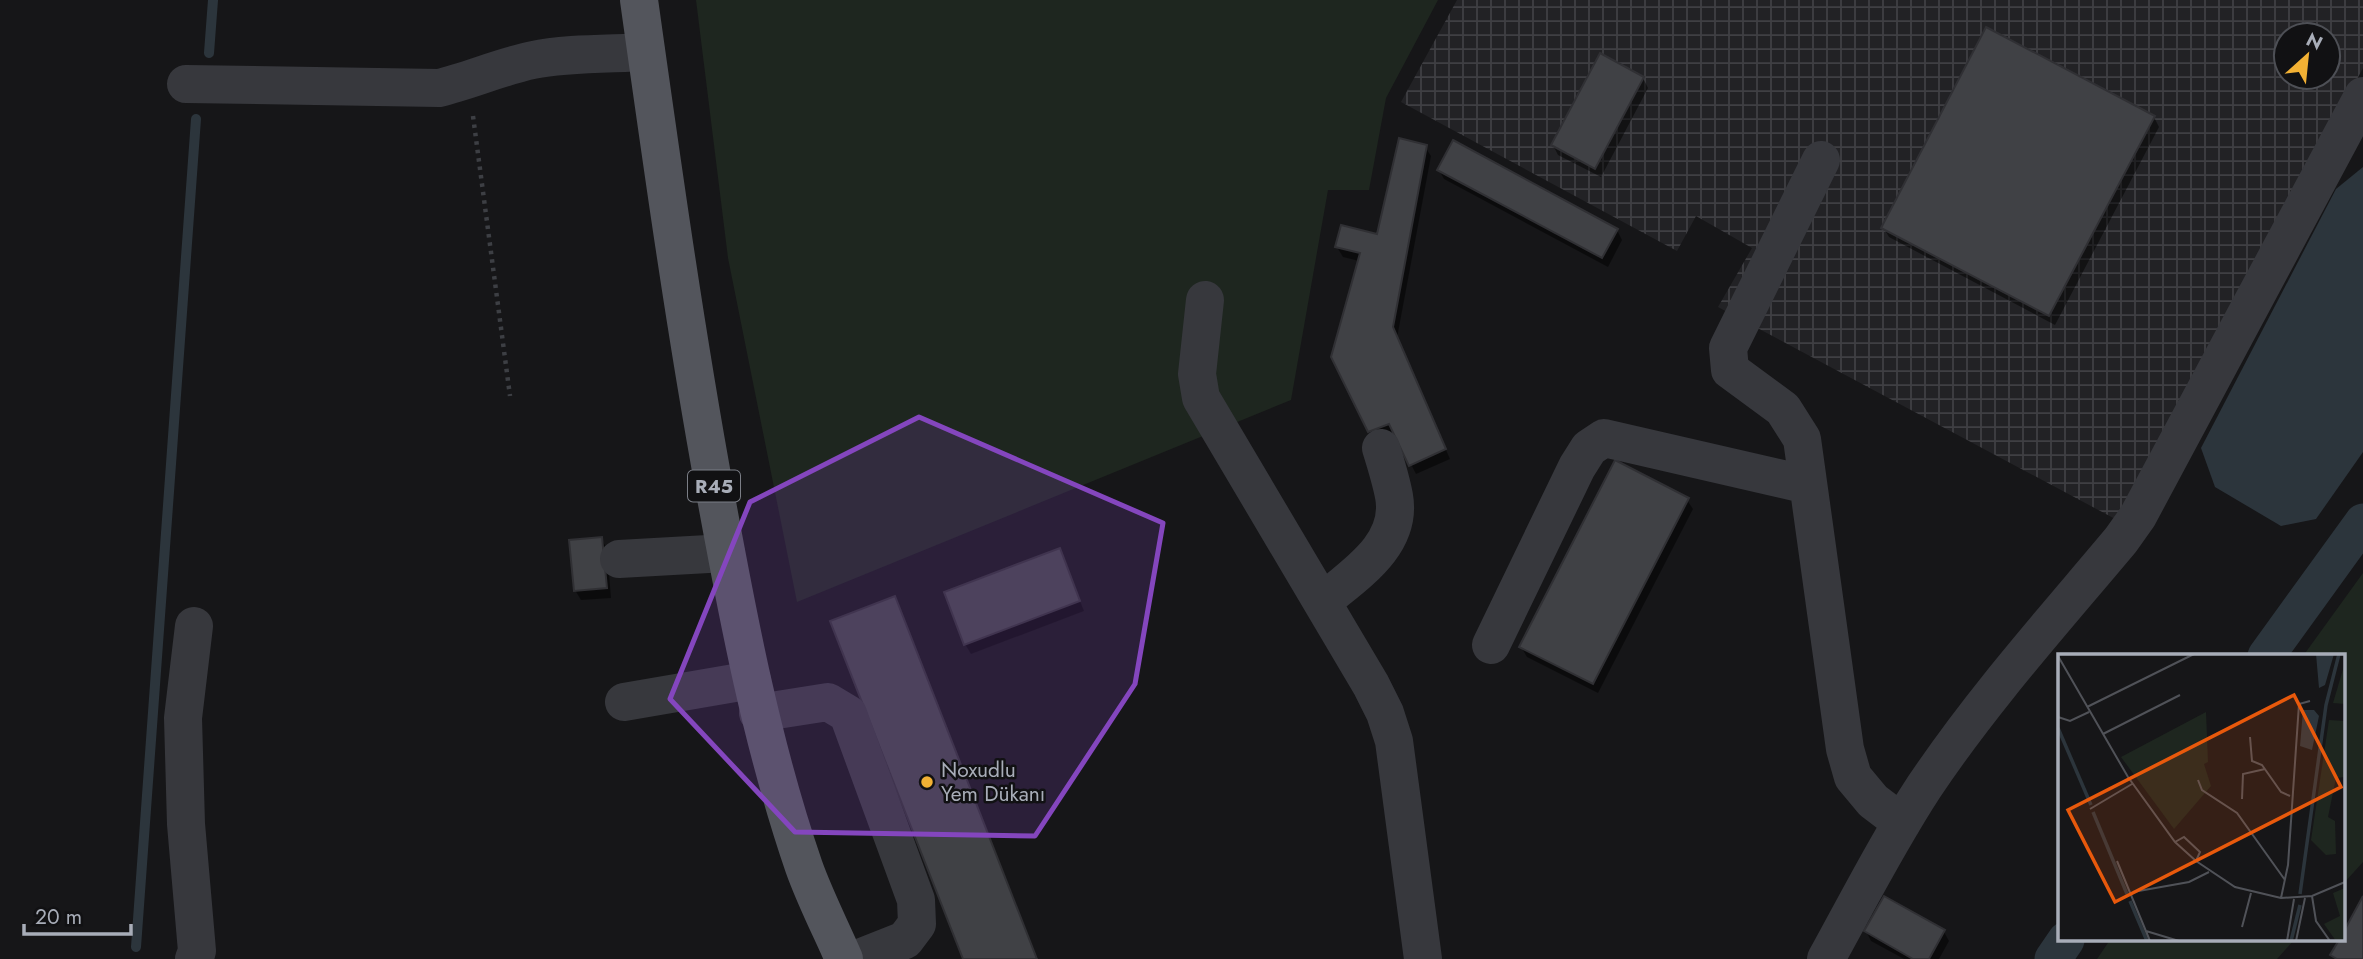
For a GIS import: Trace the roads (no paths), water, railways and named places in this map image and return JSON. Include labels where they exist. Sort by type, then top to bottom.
[{"type":"main road","name":"R45","points":[[639,0],[670,229],[726,552],[755,696],[783,802],[805,870],[844,959]]},
{"type":"street","points":[[186,84],[439,88],[468,81],[505,66],[536,59],[646,52]]},
{"type":"street","points":[[1826,959],[1924,788],[1977,713],[2138,516],[2363,96]]},
{"type":"street","points":[[1821,160],[1728,348],[1730,370],[1783,409],[1802,439],[1845,749],[1853,777],[1873,801],[1902,823]]},
{"type":"street","points":[[1205,300],[1197,374],[1201,398],[1385,713],[1394,741],[1423,959]]},
{"type":"street","points":[[1491,645],[1577,467],[1589,448],[1604,438],[1808,485]]},
{"type":"street","points":[[1322,602],[1375,556],[1391,533],[1395,498],[1381,448]]},
{"type":"street","points":[[619,559],[726,552]]},
{"type":"street","points":[[194,626],[183,718],[186,824],[205,956]]},
{"type":"street","points":[[624,702],[755,696],[828,702],[848,714],[916,900],[916,924],[905,940],[857,959]]},
{"type":"waterway","points":[[209,53],[213,0]]},
{"type":"waterway","points":[[136,947],[196,119]]},
{"type":"waterway","points":[[2267,654],[2363,522]]},
{"type":"waterway","points":[[2053,959],[2065,942]]},
{"type":"place","name":"Noxudlu Yem Dükanı","points":[[927,782]]}]
